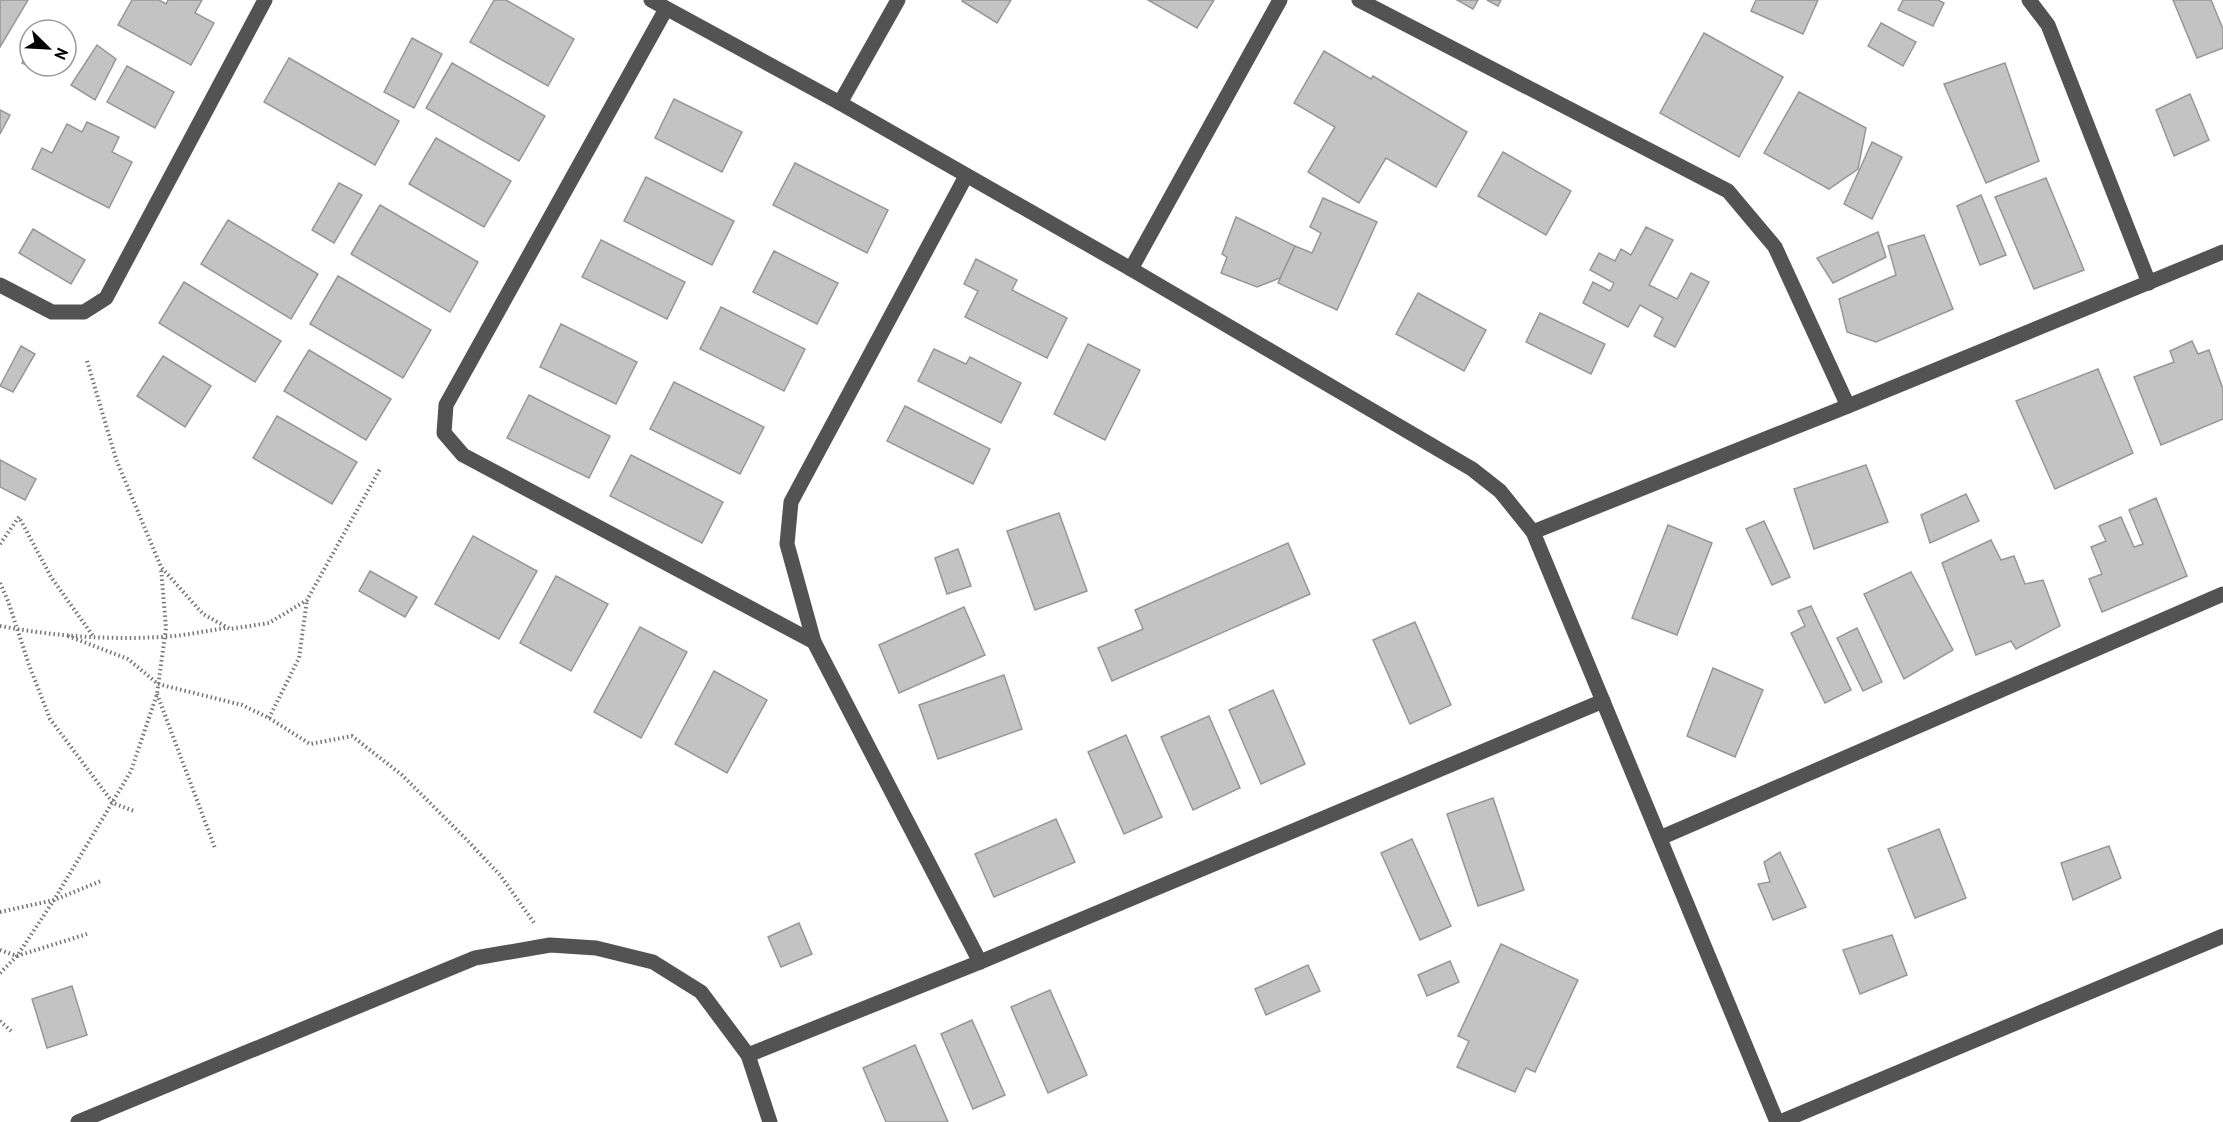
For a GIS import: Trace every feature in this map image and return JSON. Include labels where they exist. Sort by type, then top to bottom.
[{"type":"street","points":[[0,285],[52,312],[84,312],[106,298],[265,0]]},
{"type":"street","points":[[651,0],[840,103],[1131,269],[1472,469],[1500,491],[1533,532],[1779,1122],[2223,936]]},
{"type":"street","points":[[840,103],[898,0]]},
{"type":"street","points":[[1131,269],[1281,0]]},
{"type":"street","points":[[1359,0],[1728,191],[1774,247],[1848,406]]},
{"type":"street","points":[[2029,0],[2048,25],[2149,283]]},
{"type":"street","points":[[666,9],[446,405],[444,433],[463,455],[814,642]]},
{"type":"street","points":[[966,176],[791,502],[788,544],[814,642],[980,962]]},
{"type":"street","points":[[1533,532],[2223,252]]},
{"type":"street","points":[[1660,838],[2223,594]]},
{"type":"street","points":[[748,1055],[980,962],[1603,701]]},
{"type":"street","points":[[78,1122],[476,958],[550,945],[596,948],[653,962],[701,992],[748,1055],[771,1122]]},
{"type":"path","points":[[0,973],[17,956],[113,803],[131,771],[157,694],[166,628],[161,567],[116,459],[87,361]]},
{"type":"path","points":[[269,718],[299,658],[307,600],[380,469]]},
{"type":"path","points":[[0,544],[19,517],[51,577],[93,637]]},
{"type":"path","points":[[161,567],[203,614],[230,629],[269,623],[307,600]]},
{"type":"path","points":[[0,583],[18,629],[28,664],[50,718],[113,803],[134,811]]},
{"type":"path","points":[[0,626],[68,636],[93,637],[163,637],[227,627]]},
{"type":"path","points":[[68,636],[128,658],[158,684],[242,705],[269,718],[310,744],[352,736],[402,775],[500,875],[550,945]]},
{"type":"path","points":[[157,694],[215,848]]},
{"type":"path","points":[[0,912],[54,900],[101,882]]},
{"type":"path","points":[[0,950],[17,956],[87,934]]},
{"type":"path","points":[[0,1021],[10,1031]]},
{"type":"building","points":[[0,0],[28,0],[0,47]]},
{"type":"building","points":[[132,0],[159,0],[166,4],[168,0],[202,0],[195,13],[214,23],[191,65],[118,25]]},
{"type":"building","points":[[494,0],[506,0],[574,39],[548,86],[470,42]]},
{"type":"building","points":[[963,0],[1011,0],[997,23]]},
{"type":"building","points":[[1148,0],[1214,0],[1197,28]]},
{"type":"building","points":[[1457,0],[1478,0],[1473,9]]},
{"type":"building","points":[[1487,0],[1501,0],[1498,6]]},
{"type":"building","points":[[1756,0],[1818,0],[1803,34],[1751,11]]},
{"type":"building","points":[[1903,0],[1938,0],[1944,3],[1933,26],[1898,10]]},
{"type":"building","points":[[2173,0],[2211,0],[2223,29],[2223,48],[2197,58]]},
{"type":"building","points":[[1881,23],[1916,42],[1903,66],[1868,46]]},
{"type":"building","points":[[1704,33],[1783,77],[1739,157],[1660,113]]},
{"type":"building","points":[[412,38],[442,54],[414,108],[384,92]]},
{"type":"building","points":[[97,45],[116,59],[95,100],[71,85],[78,78],[78,74]]},
{"type":"building","points":[[1324,51],[1371,79],[1373,76],[1467,132],[1436,187],[1386,158],[1359,203],[1308,172],[1335,127],[1294,103]]},
{"type":"building","points":[[289,58],[399,121],[375,165],[264,102]]},
{"type":"building","points":[[452,63],[545,116],[519,161],[426,108]]},
{"type":"building","points":[[2005,63],[2039,161],[1986,183],[1944,84]]},
{"type":"building","points":[[127,66],[174,92],[155,128],[107,102]]},
{"type":"building","points":[[1799,92],[1866,128],[1858,169],[1829,189],[1764,153]]},
{"type":"building","points":[[2190,94],[2209,140],[2174,156],[2156,110]]},
{"type":"building","points":[[674,99],[742,132],[722,172],[655,138]]},
{"type":"building","points":[[0,110],[10,115],[0,134]]},
{"type":"building","points":[[87,122],[119,137],[112,152],[132,162],[109,208],[32,169],[42,148],[52,153],[67,124],[82,132]]},
{"type":"building","points":[[436,138],[511,181],[484,227],[409,184]]},
{"type":"building","points":[[1872,142],[1902,157],[1872,219],[1844,204]]},
{"type":"building","points":[[1503,152],[1571,191],[1546,235],[1478,196]]},
{"type":"building","points":[[795,163],[888,210],[867,253],[773,205]]},
{"type":"building","points":[[646,177],[734,221],[712,265],[624,221]]},
{"type":"building","points":[[2046,178],[2084,270],[2034,289],[1995,197]]},
{"type":"building","points":[[339,183],[362,195],[334,243],[312,230]]},
{"type":"building","points":[[1981,195],[2006,255],[1980,265],[1957,206]]},
{"type":"building","points":[[1323,198],[1377,222],[1337,310],[1278,283],[1295,246],[1312,253],[1321,233],[1310,227]]},
{"type":"building","points":[[380,205],[478,262],[450,312],[351,254]]},
{"type":"building","points":[[1236,217],[1295,246],[1280,278],[1257,287],[1221,273],[1227,257],[1222,254]]},
{"type":"building","points":[[228,220],[318,274],[291,319],[201,264]]},
{"type":"building","points":[[1646,227],[1673,240],[1649,285],[1677,299],[1691,273],[1709,282],[1675,347],[1654,336],[1663,318],[1640,305],[1628,327],[1583,303],[1593,282],[1610,291],[1614,283],[1590,270],[1599,253],[1615,261],[1621,249],[1631,255]]},
{"type":"building","points":[[33,229],[85,260],[71,284],[19,253]]},
{"type":"building","points":[[1878,232],[1886,257],[1833,283],[1817,258]]},
{"type":"building","points":[[1924,235],[1953,309],[1876,342],[1847,332],[1839,299],[1896,275],[1888,246]]},
{"type":"building","points":[[601,240],[685,282],[667,319],[582,277]]},
{"type":"building","points":[[774,251],[838,283],[817,324],[753,292]]},
{"type":"building","points":[[976,259],[1017,280],[1012,290],[1067,318],[1047,358],[965,317],[978,291],[964,284]]},
{"type":"building","points":[[338,276],[431,330],[403,378],[310,324]]},
{"type":"building","points":[[184,282],[281,341],[255,382],[159,323]]},
{"type":"building","points":[[1418,293],[1486,330],[1464,371],[1396,334]]},
{"type":"building","points":[[721,307],[805,349],[784,391],[700,349]]},
{"type":"building","points":[[1540,313],[1605,344],[1591,374],[1526,342]]},
{"type":"building","points":[[561,324],[637,362],[616,404],[540,367]]},
{"type":"building","points":[[2192,341],[2198,354],[2209,350],[2223,389],[2223,419],[2161,445],[2134,377],[2174,362],[2170,351]]},
{"type":"building","points":[[1088,344],[1140,370],[1105,440],[1054,414]]},
{"type":"building","points":[[21,346],[35,354],[13,392],[0,386]]},
{"type":"building","points":[[934,349],[966,364],[970,357],[1021,383],[1001,423],[918,381]]},
{"type":"building","points":[[309,350],[391,399],[366,440],[284,391]]},
{"type":"building","points":[[163,356],[211,386],[185,427],[137,396]]},
{"type":"building","points":[[2098,369],[2133,453],[2055,489],[2016,401]]},
{"type":"building","points":[[674,382],[764,427],[740,474],[650,429]]},
{"type":"building","points":[[529,395],[610,436],[589,478],[507,438]]},
{"type":"building","points":[[905,406],[990,449],[973,484],[887,441]]},
{"type":"building","points":[[277,416],[357,462],[332,504],[253,458]]},
{"type":"building","points":[[631,455],[723,502],[702,543],[610,496]]},
{"type":"building","points":[[0,460],[36,479],[25,500],[0,487]]},
{"type":"building","points":[[1866,465],[1888,522],[1814,549],[1794,489]]},
{"type":"building","points":[[1966,494],[1979,521],[1930,543],[1921,515]]},
{"type":"building","points":[[2156,498],[2187,576],[2102,612],[2089,579],[2102,574],[2091,547],[2106,541],[2099,526],[2121,517],[2134,547],[2143,544],[2129,510]]},
{"type":"building","points":[[1059,513],[1087,591],[1035,610],[1007,531]]},
{"type":"building","points":[[1764,521],[1790,577],[1772,585],[1746,529]]},
{"type":"building","points":[[1668,525],[1712,543],[1677,635],[1632,618]]},
{"type":"building","points":[[473,536],[537,571],[499,639],[435,604]]},
{"type":"building","points":[[1991,540],[2001,560],[2014,556],[2025,584],[2043,580],[2060,626],[2016,649],[2011,641],[1976,655],[1942,563]]},
{"type":"building","points":[[1288,543],[1310,594],[1112,681],[1098,648],[1143,629],[1135,610]]},
{"type":"building","points":[[958,549],[971,586],[947,594],[935,558]]},
{"type":"building","points":[[370,571],[417,597],[405,617],[359,591]]},
{"type":"building","points":[[1911,572],[1953,650],[1904,679],[1864,594]]},
{"type":"building","points":[[556,576],[608,604],[571,671],[520,643]]},
{"type":"building","points":[[1811,606],[1851,690],[1825,703],[1791,633],[1805,626],[1798,611]]},
{"type":"building","points":[[964,607],[985,655],[899,693],[879,645]]},
{"type":"building","points":[[1415,622],[1451,705],[1410,724],[1373,640]]},
{"type":"building","points":[[640,627],[687,652],[641,738],[594,712]]},
{"type":"building","points":[[1857,628],[1882,682],[1863,691],[1837,638]]},
{"type":"building","points":[[1713,668],[1763,690],[1735,757],[1687,736]]},
{"type":"building","points":[[714,671],[767,700],[727,773],[675,744]]},
{"type":"building","points":[[1004,675],[1022,729],[938,759],[919,705]]},
{"type":"building","points":[[1273,690],[1305,764],[1261,784],[1229,710]]},
{"type":"building","points":[[1209,716],[1240,788],[1193,810],[1161,737]]},
{"type":"building","points":[[1126,735],[1162,817],[1124,834],[1088,752]]},
{"type":"building","points":[[1493,798],[1524,890],[1478,906],[1447,814]]},
{"type":"building","points":[[1056,819],[1075,862],[994,897],[975,854]]},
{"type":"building","points":[[1939,829],[1966,898],[1915,918],[1888,849]]},
{"type":"building","points":[[1412,839],[1451,926],[1420,940],[1381,853]]},
{"type":"building","points":[[2109,846],[2121,878],[2073,900],[2061,863]]},
{"type":"building","points":[[1780,852],[1806,907],[1773,920],[1758,884],[1770,882],[1764,862]]},
{"type":"building","points":[[799,923],[812,954],[781,967],[768,937]]},
{"type":"building","points":[[1892,935],[1907,975],[1860,994],[1843,950]]},
{"type":"building","points":[[1501,944],[1578,980],[1535,1072],[1526,1068],[1515,1092],[1457,1067],[1469,1041],[1458,1036]]},
{"type":"building","points":[[1450,961],[1459,982],[1427,996],[1418,975]]},
{"type":"building","points":[[1308,965],[1320,991],[1266,1015],[1255,989]]},
{"type":"building","points":[[72,986],[87,1035],[47,1048],[32,999]]},
{"type":"building","points":[[1050,990],[1087,1075],[1048,1093],[1011,1007]]},
{"type":"building","points":[[972,1020],[1005,1095],[973,1109],[941,1034]]},
{"type":"building","points":[[915,1045],[948,1122],[886,1122],[863,1068]]}]
